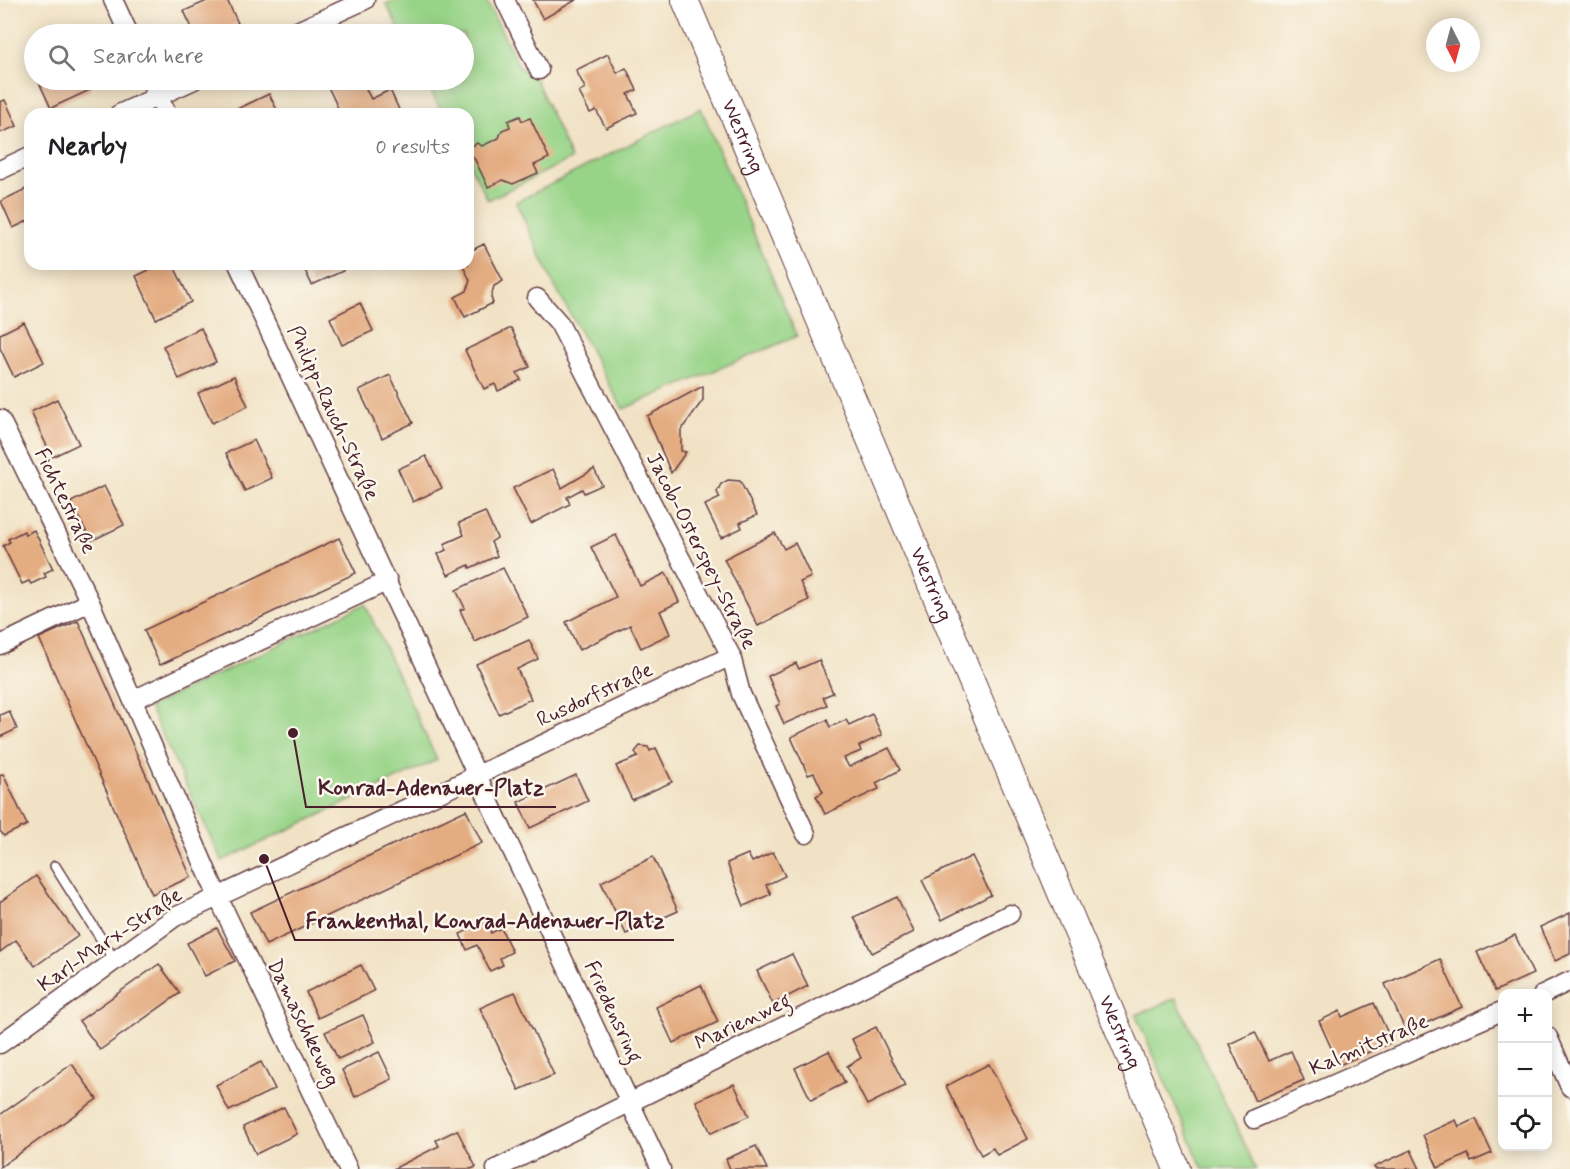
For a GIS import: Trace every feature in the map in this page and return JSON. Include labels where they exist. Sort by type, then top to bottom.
[{"type":"main road","name":"Westring","points":[[685,0],[1177,1169]]},
{"type":"street","points":[[113,0],[124,24]]},
{"type":"street","points":[[313,24],[365,0]]},
{"type":"street","points":[[505,0],[539,70]]},
{"type":"street","points":[[127,108],[151,90]]},
{"type":"street","points":[[155,90],[164,108]]},
{"type":"street","points":[[0,170],[24,159]]},
{"type":"street","name":"Philipp-Rauch-Straße","points":[[241,270],[388,581]]},
{"type":"street","name":"Jacob-Osterspey-Straße","points":[[537,298],[559,323],[731,656],[741,694],[806,834]]},
{"type":"street","name":"Fichtestraße","points":[[0,419],[90,602],[133,700]]},
{"type":"street","points":[[133,700],[388,581]]},
{"type":"street","name":"Friedensring","points":[[388,581],[661,1169]]},
{"type":"street","points":[[0,645],[90,602]]},
{"type":"street","name":"Rusdorfstraße","points":[[218,897],[731,656]]},
{"type":"street","name":"Damaschkeweg","points":[[133,700],[218,897],[348,1169]]},
{"type":"street","name":"Karl-Marx-Straße","points":[[0,1044],[175,917],[218,897]]},
{"type":"street","name":"Marienweg","points":[[496,1169],[1010,914]]},
{"type":"street","points":[[1552,989],[1570,981]]},
{"type":"street","name":"Kalmitstraße","points":[[1254,1119],[1498,1013]]},
{"type":"street","points":[[1551,1043],[1570,1087]]},
{"type":"lane","points":[[55,866],[115,961]]},
{"type":"green space","points":[[395,0],[486,0],[520,68],[534,75],[571,159],[488,200],[474,173],[474,108],[440,108],[430,90],[474,90],[474,24],[397,24],[386,4]]},
{"type":"green space","points":[[701,108],[797,336],[623,409],[553,283],[516,202]]},
{"type":"green space","points":[[365,604],[437,760],[222,861],[149,707]]},
{"type":"green space","points":[[1176,998],[1256,1169],[1203,1169],[1136,1015]]},
{"type":"building","points":[[209,0],[227,0],[238,23],[190,24],[184,11]]},
{"type":"building","points":[[533,0],[576,0],[543,19]]},
{"type":"building","points":[[608,54],[617,73],[626,68],[637,90],[628,94],[637,113],[606,128],[596,110],[590,113],[579,92],[585,88],[576,70]]},
{"type":"building","points":[[43,90],[90,90],[51,108]]},
{"type":"building","points":[[329,90],[366,90],[371,99],[390,90],[398,108],[338,108]]},
{"type":"building","points":[[269,94],[276,108],[239,108]]},
{"type":"building","points":[[5,100],[17,126],[0,133],[0,102]]},
{"type":"building","points":[[520,116],[522,121],[530,118],[549,158],[534,165],[538,173],[513,184],[503,180],[488,187],[474,159],[474,145],[477,143],[482,146],[499,138],[502,130],[510,127],[508,121]]},
{"type":"building","points":[[24,190],[24,223],[13,228],[1,201]]},
{"type":"building","points":[[484,244],[503,281],[494,286],[491,297],[493,303],[465,317],[455,297],[467,291],[470,280],[465,270],[474,270],[474,249]]},
{"type":"building","points":[[149,270],[176,270],[191,302],[156,319],[136,276]]},
{"type":"building","points":[[305,270],[343,271],[312,285]]},
{"type":"building","points":[[360,303],[373,331],[342,345],[330,318]]},
{"type":"building","points":[[24,322],[44,362],[14,377],[0,348],[0,334]]},
{"type":"building","points":[[201,328],[216,362],[179,379],[163,346]]},
{"type":"building","points":[[511,328],[530,367],[517,373],[521,380],[498,391],[495,384],[484,389],[465,350]]},
{"type":"building","points":[[390,375],[413,423],[382,438],[359,390]]},
{"type":"building","points":[[234,376],[248,406],[212,423],[198,393]]},
{"type":"building","points":[[703,386],[703,400],[681,430],[681,451],[686,452],[671,473],[647,416]]},
{"type":"building","points":[[57,399],[79,444],[52,457],[31,412]]},
{"type":"building","points":[[254,440],[272,478],[245,491],[226,453]]},
{"type":"building","points":[[426,456],[442,488],[413,502],[398,469]]},
{"type":"building","points":[[553,469],[562,488],[594,469],[602,485],[584,493],[582,489],[567,497],[570,504],[531,524],[513,488]]},
{"type":"building","points":[[728,480],[740,481],[757,515],[740,523],[742,528],[721,538],[705,505],[720,498],[717,492],[721,484]]},
{"type":"building","points":[[104,486],[124,525],[91,541],[71,502]]},
{"type":"building","points":[[485,512],[497,538],[491,542],[497,556],[448,575],[438,554],[446,550],[444,544],[464,535],[459,523]]},
{"type":"building","points":[[34,530],[53,569],[44,573],[46,577],[31,584],[29,581],[22,584],[3,546],[10,542],[8,539],[24,531],[25,535]]},
{"type":"building","points":[[775,533],[784,549],[795,543],[811,577],[800,582],[809,600],[758,626],[724,559]]},
{"type":"building","points":[[616,535],[640,586],[666,573],[679,602],[660,611],[670,634],[641,648],[630,625],[579,650],[566,622],[616,597],[591,547]]},
{"type":"building","points":[[339,538],[356,573],[160,665],[144,630]]},
{"type":"building","points":[[503,568],[528,617],[475,642],[460,610],[465,608],[456,590]]},
{"type":"building","points":[[78,621],[191,877],[152,894],[39,638]]},
{"type":"building","points":[[529,640],[538,659],[517,669],[531,699],[499,714],[476,664]]},
{"type":"building","points":[[819,660],[833,693],[823,697],[827,705],[784,724],[776,706],[780,704],[768,676],[796,663],[799,669]]},
{"type":"building","points":[[9,711],[17,729],[0,737],[0,715]]},
{"type":"building","points":[[872,714],[882,735],[859,746],[861,751],[844,758],[849,767],[889,748],[900,770],[876,783],[879,789],[825,814],[816,796],[823,792],[814,773],[808,775],[791,737],[827,720],[830,727],[846,720],[849,725]]},
{"type":"building","points":[[640,746],[648,747],[650,751],[656,748],[672,782],[632,800],[616,766],[638,757],[635,752]]},
{"type":"building","points":[[3,774],[27,825],[4,836],[0,831],[0,775]]},
{"type":"building","points":[[576,775],[588,801],[530,828],[518,802]]},
{"type":"building","points":[[466,810],[482,843],[266,945],[250,912]]},
{"type":"building","points":[[773,852],[785,876],[766,885],[771,894],[744,906],[727,863],[748,854],[752,862]]},
{"type":"building","points":[[972,856],[991,895],[942,920],[922,880]]},
{"type":"building","points":[[653,857],[678,911],[626,934],[601,882]]},
{"type":"building","points":[[36,876],[78,936],[35,966],[16,940],[0,952],[0,902]]},
{"type":"building","points":[[897,897],[914,932],[872,953],[854,917]]},
{"type":"building","points":[[1570,913],[1570,954],[1555,961],[1540,927]]},
{"type":"building","points":[[486,922],[491,933],[501,928],[512,952],[500,958],[503,965],[490,971],[477,945],[467,950],[460,934]]},
{"type":"building","points":[[217,928],[235,961],[205,976],[187,943]]},
{"type":"building","points":[[1515,935],[1533,974],[1495,991],[1477,952]]},
{"type":"building","points":[[792,954],[808,986],[773,1004],[757,971]]},
{"type":"building","points":[[1440,959],[1462,1007],[1406,1032],[1385,984]]},
{"type":"building","points":[[159,964],[180,993],[100,1050],[79,1021]]},
{"type":"building","points":[[361,965],[374,991],[318,1018],[306,992]]},
{"type":"building","points":[[701,985],[718,1022],[673,1043],[656,1007]]},
{"type":"building","points":[[515,992],[554,1075],[519,1090],[480,1008]]},
{"type":"building","points":[[1374,1003],[1392,1042],[1339,1065],[1319,1021],[1340,1011],[1342,1017]]},
{"type":"building","points":[[363,1015],[375,1042],[338,1059],[325,1032]]},
{"type":"building","points":[[876,1027],[905,1086],[867,1105],[847,1066],[861,1058],[852,1039]]},
{"type":"building","points":[[1255,1032],[1269,1061],[1291,1051],[1304,1080],[1255,1101],[1229,1044]]},
{"type":"building","points":[[829,1051],[845,1083],[811,1100],[795,1068]]},
{"type":"building","points":[[379,1052],[392,1079],[355,1097],[342,1070]]},
{"type":"building","points":[[261,1062],[275,1089],[229,1111],[216,1085]]},
{"type":"building","points":[[72,1064],[97,1099],[0,1167],[0,1115]]},
{"type":"building","points":[[989,1064],[1028,1139],[997,1155],[993,1148],[981,1155],[946,1086]]},
{"type":"building","points":[[734,1084],[749,1116],[711,1133],[696,1101]]},
{"type":"building","points":[[284,1107],[297,1134],[256,1154],[243,1127]]},
{"type":"building","points":[[1476,1119],[1492,1153],[1471,1162],[1468,1154],[1438,1168],[1423,1135],[1456,1120],[1459,1127]]},
{"type":"building","points":[[457,1130],[476,1167],[471,1169],[393,1169],[439,1146],[436,1140]]},
{"type":"building","points":[[756,1146],[767,1169],[730,1169],[726,1159]]},
{"type":"building","points":[[1411,1150],[1420,1169],[1375,1169],[1374,1167]]},
{"type":"place","name":"Konrad-Adenauer-Platz","points":[[293,733]]},
{"type":"place","name":"Frankenthal, Konrad-Adenauer-Platz","points":[[264,859]]}]
